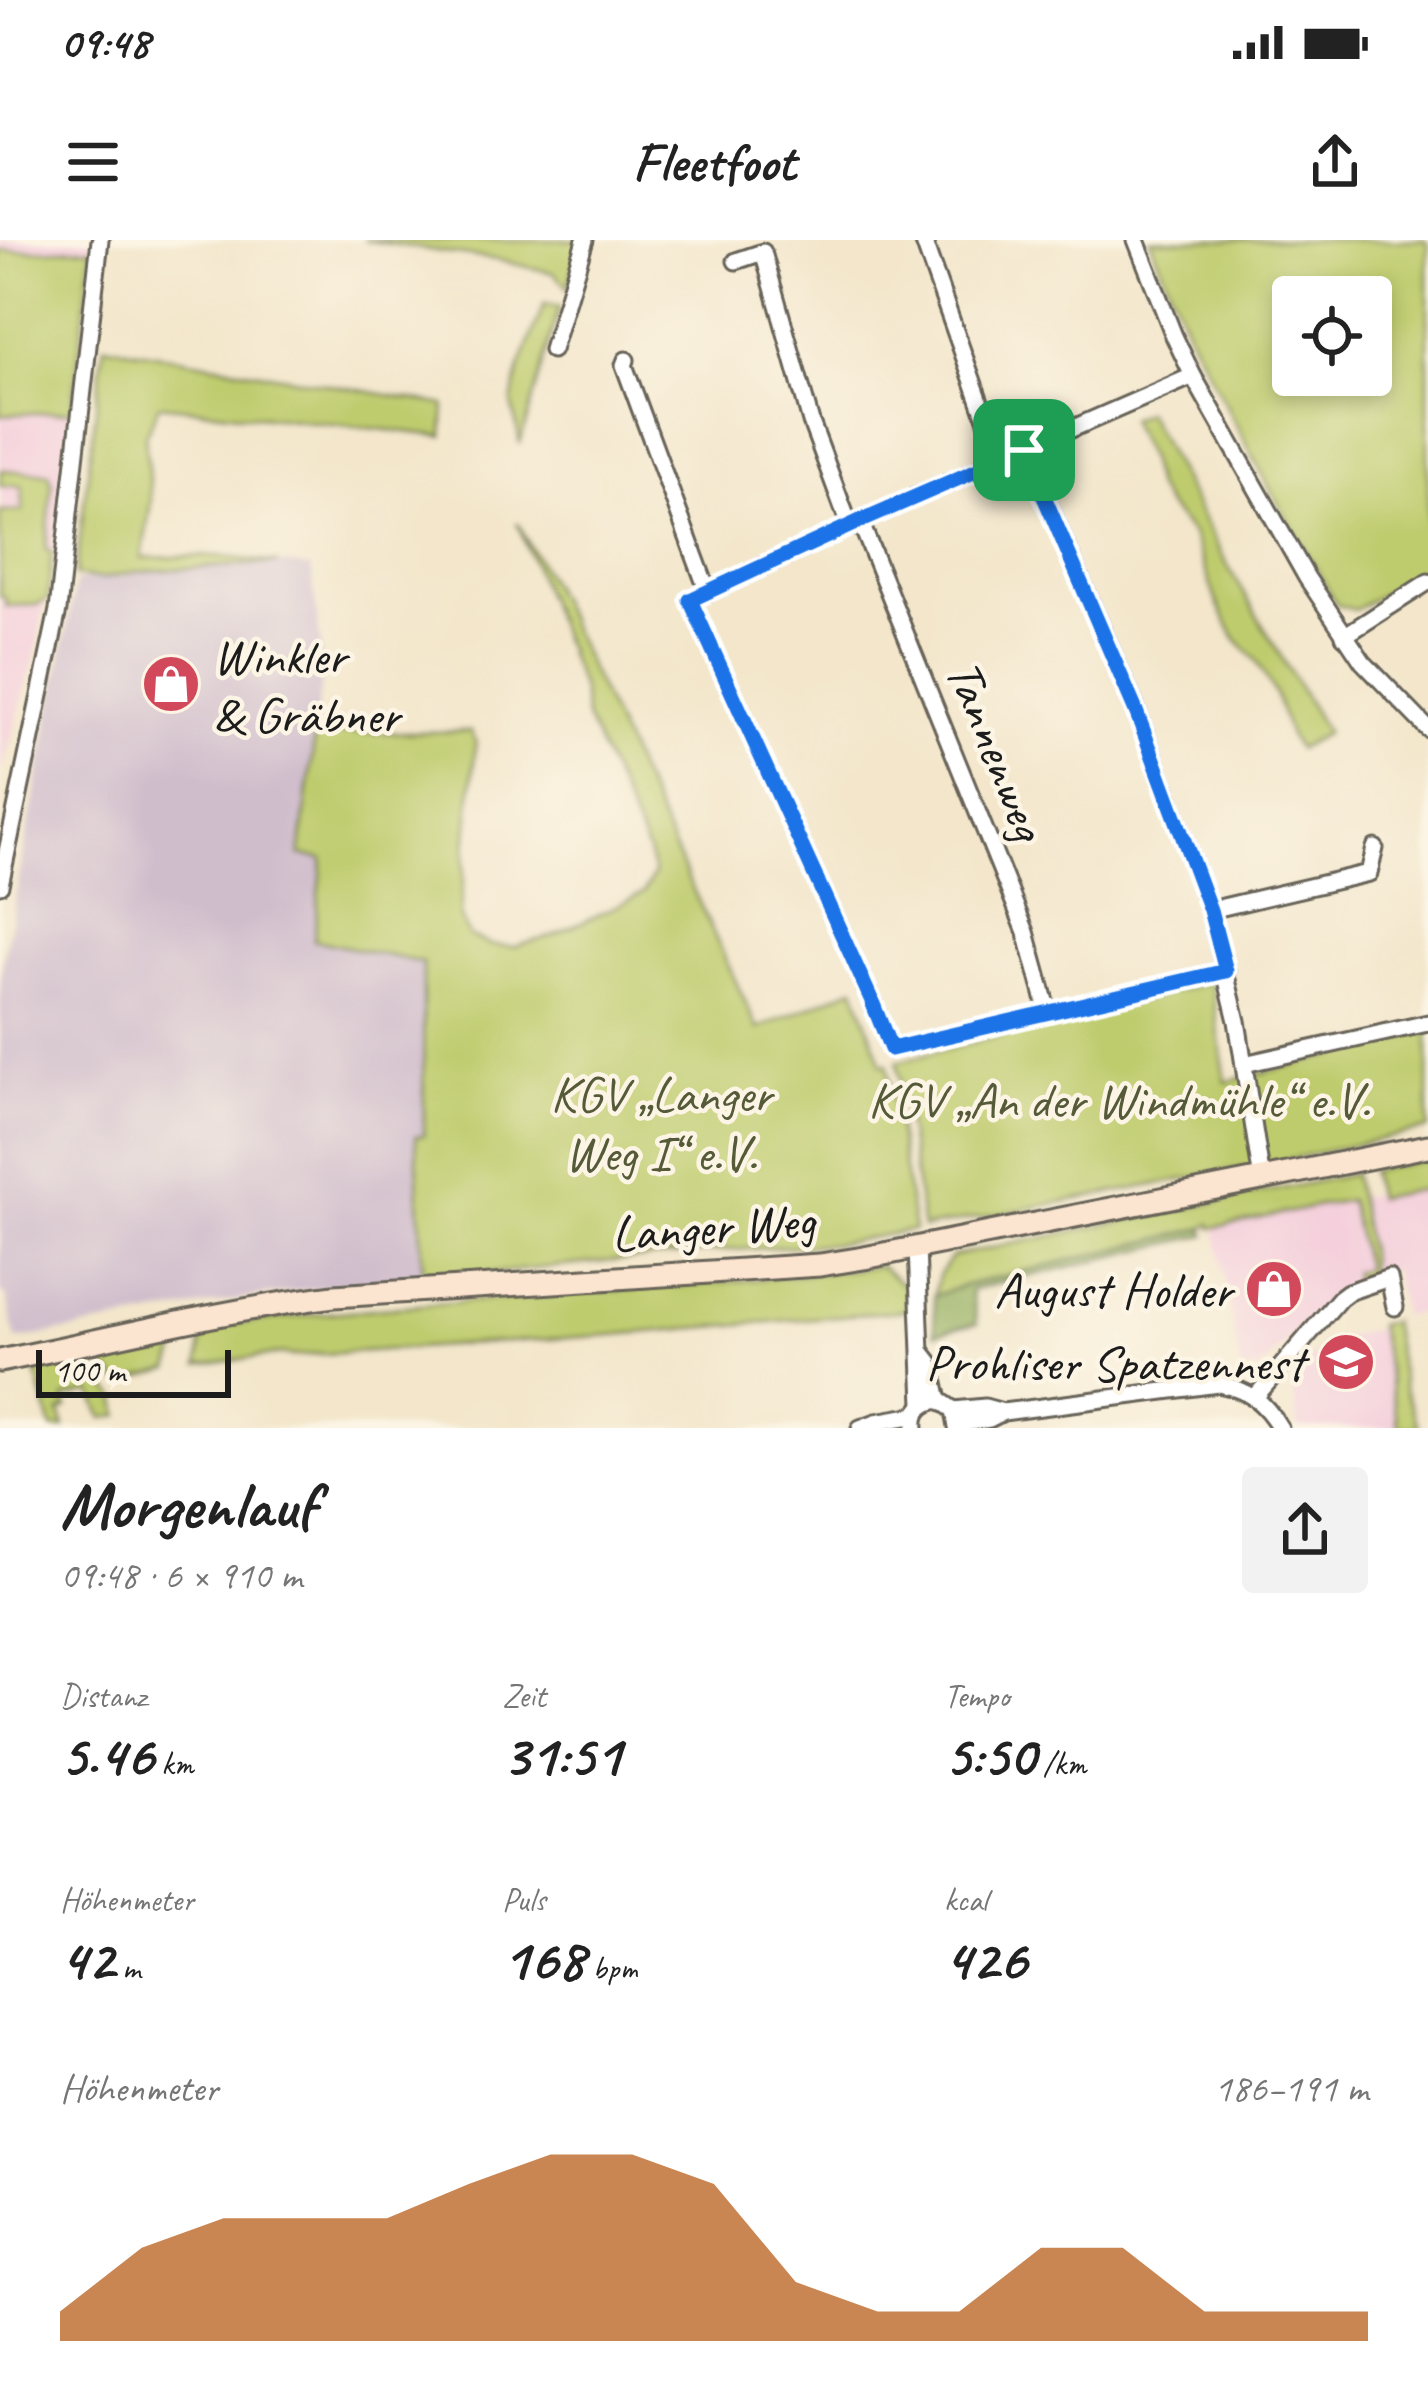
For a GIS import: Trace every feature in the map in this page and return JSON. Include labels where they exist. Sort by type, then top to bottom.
[{"type":"main road","name":"Langer Weg","points":[[0,1361],[280,1303],[820,1265],[1428,1146]]},
{"type":"street","points":[[0,885],[58,610],[100,240]]},
{"type":"street","points":[[552,350],[585,240]]},
{"type":"street","points":[[923,240],[1000,461]]},
{"type":"street","points":[[1136,240],[1193,376],[1307,578],[1378,679],[1428,729]]},
{"type":"street","name":"Tannenweg","points":[[736,261],[764,252],[841,509],[855,524],[1026,932],[1048,1012]]},
{"type":"street","points":[[626,360],[709,592]]},
{"type":"street","points":[[1193,376],[690,600],[891,1049],[1226,971]]},
{"type":"street","points":[[1024,450],[1136,711],[1210,910],[1244,1064],[1262,1180]]},
{"type":"street","points":[[1344,636],[1428,582]]},
{"type":"street","points":[[1210,910],[1370,873],[1375,848]]},
{"type":"street","points":[[1244,1064],[1428,1023]]},
{"type":"street","points":[[917,1247],[923,1353],[930,1362],[923,1412]]},
{"type":"street","points":[[1256,1396],[1348,1292],[1389,1278],[1395,1307]]},
{"type":"street","points":[[860,1428],[923,1412],[956,1421],[986,1407],[1003,1412],[1218,1384],[1256,1396],[1280,1428]]},
{"type":"shaded area","points":[[0,240],[92,240],[52,563],[34,661],[2,769],[0,769]]},
{"type":"shaded area","points":[[278,563],[311,568],[323,665],[300,854],[323,858],[384,953],[423,962],[424,1136],[416,1137],[423,1280],[266,1295],[16,1340],[6,1295],[0,1293],[0,977],[76,581],[133,572]]},
{"type":"shaded area","points":[[1428,1183],[1428,1311],[1403,1316],[1393,1269],[1362,1278],[1337,1290],[1260,1369],[1241,1370],[1215,1227]]},
{"type":"shaded area","name":"Prohliser Spatzennest","points":[[1378,1328],[1399,1428],[1298,1428],[1291,1382],[1324,1343]]},
{"type":"green space","points":[[363,240],[581,240],[568,287],[554,273]]},
{"type":"green space","points":[[1150,240],[1424,240],[1428,245],[1428,567],[1355,610],[1337,605],[1188,333]]},
{"type":"green space","points":[[92,248],[72,411],[0,415],[0,251]]},
{"type":"green space","points":[[544,304],[560,307],[520,444],[512,402]]},
{"type":"green space","points":[[104,345],[445,405],[443,436],[159,405],[145,436],[151,501],[142,558],[217,556],[278,563],[133,572],[101,579],[75,576]]},
{"type":"green space","points":[[1146,412],[1229,568],[1326,733],[1297,749],[1275,694],[1219,608],[1192,534],[1155,487],[1129,419]]},
{"type":"green space","points":[[2,470],[49,473],[52,484],[46,550],[52,552],[48,599],[36,605],[6,606],[5,597],[0,597],[0,512],[23,511],[22,486],[0,486]]},
{"type":"green space","name":"KGV „Langer Weg I“ e.V.","points":[[517,522],[551,585],[758,1029],[855,987],[882,1065],[887,1064],[914,1230],[834,1244],[423,1280],[416,1136],[424,1135],[423,963],[314,940],[323,859],[300,855],[315,734],[471,731],[476,741],[460,915],[469,936],[490,945],[514,947],[555,935],[643,893],[654,874],[586,718],[581,688]]},
{"type":"green space","name":"KGV „An der Windmühle“ e.V.","points":[[1211,982],[1226,1082],[1428,1031],[1428,1129],[923,1228],[897,1062]]},
{"type":"green space","points":[[1428,1159],[1428,1188],[1376,1198],[1370,1171]]},
{"type":"green space","points":[[1353,1174],[1370,1275],[1354,1282],[1353,1272],[1365,1269],[1349,1200],[1212,1228],[1210,1224],[934,1296],[938,1275],[952,1256]]},
{"type":"green space","points":[[1204,1228],[1206,1235],[971,1290],[977,1323],[935,1333],[934,1296]]},
{"type":"green space","points":[[880,1266],[906,1287],[910,1310],[612,1335],[282,1354],[199,1365],[203,1328]]},
{"type":"green space","points":[[1391,1322],[1403,1385],[1419,1428],[1399,1428],[1378,1325]]},
{"type":"green space","points":[[184,1331],[170,1369],[121,1383],[88,1349]]},
{"type":"green space","points":[[79,1359],[116,1396],[120,1415],[103,1418],[92,1392],[65,1398],[67,1408],[60,1412],[65,1428],[52,1428],[34,1367]]},
{"type":"place","name":"Winkler & Gräbner","points":[[171,684]]},
{"type":"place","name":"August Holder","points":[[1274,1289]]},
{"type":"place","name":"Prohliser Spatzennest","points":[[1346,1362]]},
{"type":"route","points":[[1024,450],[1136,711],[1210,910],[1226,971],[891,1049],[690,600],[1024,450]]}]
